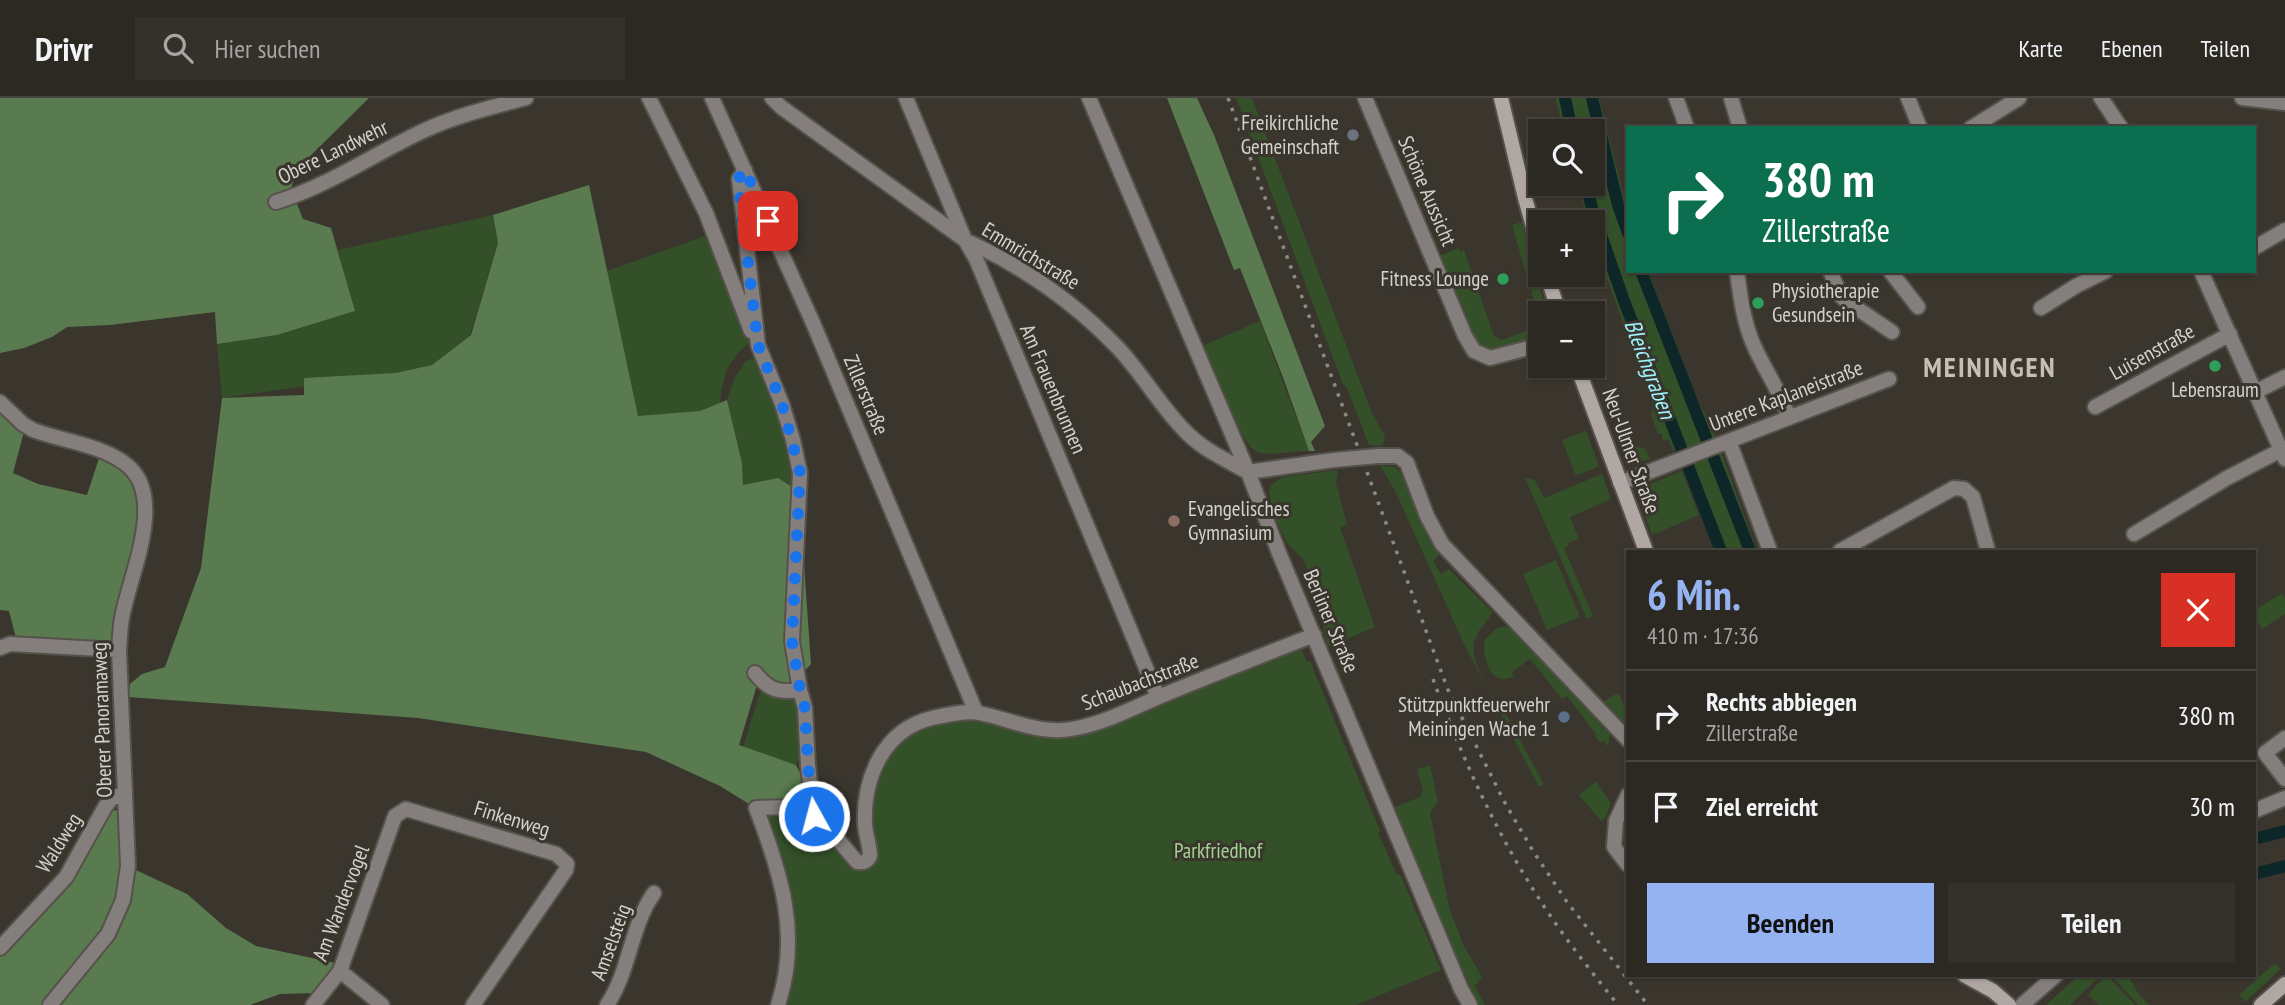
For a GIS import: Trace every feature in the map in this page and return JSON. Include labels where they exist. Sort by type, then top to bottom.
[{"type":"main road","points":[[1501,98],[1528,210]]},
{"type":"main road","name":"Neu-Ulmer Straße","points":[[1581,378],[1646,550]]},
{"type":"main road","points":[[1967,977],[2009,1005]]},
{"type":"main road","points":[[2261,1005],[2285,984]]},
{"type":"street","name":"Obere Landwehr","points":[[276,202],[301,194],[426,130],[484,109],[526,98]]},
{"type":"street","points":[[649,98],[706,212],[751,332],[757,337]]},
{"type":"street","name":"Zillerstraße","points":[[712,98],[818,334],[976,712]]},
{"type":"street","name":"Emmrichstraße","points":[[772,98],[965,240],[993,253],[1060,295],[1118,348],[1188,434],[1209,450],[1248,472]]},
{"type":"street","name":"Am Frauenbrunnen","points":[[906,98],[1158,697]]},
{"type":"street","name":"Berliner Straße","points":[[1089,98],[1470,1005]]},
{"type":"street","name":"Schöne Aussicht","points":[[1365,98],[1465,336],[1474,351],[1490,358],[1528,348]]},
{"type":"street","points":[[1676,98],[1686,126]]},
{"type":"street","points":[[1731,98],[1739,126]]},
{"type":"street","points":[[1908,98],[1919,126]]},
{"type":"street","points":[[1974,126],[2018,98]]},
{"type":"street","points":[[2101,98],[2120,126]]},
{"type":"street","points":[[2242,98],[2285,103]]},
{"type":"street","points":[[745,170],[738,179],[758,345],[786,416],[800,472],[792,641],[805,708],[808,766],[817,823]]},
{"type":"street","points":[[2256,247],[2285,230]]},
{"type":"street","points":[[1737,273],[1753,345],[1789,418]]},
{"type":"street","points":[[1831,273],[1846,301],[1892,332]]},
{"type":"street","points":[[1892,273],[1918,307]]},
{"type":"street","points":[[2041,308],[2102,273]]},
{"type":"street","points":[[2134,534],[2227,478],[2283,455],[2205,273]]},
{"type":"street","name":"Luisenstraße","points":[[2095,407],[2230,334]]},
{"type":"street","points":[[2255,392],[2285,377]]},
{"type":"street","name":"Untere Kaplaneistraße","points":[[1620,483],[1889,379]]},
{"type":"street","name":"Oberer Panoramaweg","points":[[0,402],[23,424],[44,434],[107,452],[120,459],[131,468],[142,489],[146,505],[145,525],[122,618],[119,650],[128,866],[123,900],[108,934],[50,1005]]},
{"type":"street","points":[[1725,442],[1770,550]]},
{"type":"street","points":[[1248,472],[1335,460],[1398,456],[1407,463],[1427,516],[1442,544],[1626,738]]},
{"type":"street","points":[[1842,550],[1951,489],[1964,489],[1969,492],[1976,504],[1988,550]]},
{"type":"street","name":"Schaubachstraße","points":[[976,712],[1023,726],[1059,730],[1094,724],[1314,635]]},
{"type":"street","points":[[0,648],[10,644],[119,650]]},
{"type":"street","points":[[755,673],[769,688],[788,692],[800,690]]},
{"type":"street","points":[[779,1005],[787,963],[786,901],[757,808],[793,807],[840,842],[857,862],[868,860],[870,851],[865,829],[867,797],[875,769],[886,746],[912,725],[942,715],[976,712]]},
{"type":"street","points":[[2285,738],[2265,753],[2285,779]]},
{"type":"street","name":"Waldweg","points":[[0,948],[59,886],[111,799],[125,793]]},
{"type":"street","points":[[2256,810],[2285,798]]},
{"type":"street","points":[[1626,799],[1616,821],[1614,847],[1626,862]]},
{"type":"street","name":"Finkenweg","points":[[400,812],[406,809],[556,854],[567,863],[566,870],[473,1005]]},
{"type":"street","name":"Am Wandervogel","points":[[313,1005],[340,971],[395,816],[400,812]]},
{"type":"street","name":"Amselsteig","points":[[607,1005],[616,992],[644,908],[654,893]]},
{"type":"street","points":[[340,971],[382,1005]]},
{"type":"street","points":[[2022,1005],[2054,977]]},
{"type":"green space","points":[[0,98],[369,98],[297,169],[291,189],[303,219],[331,228],[355,311],[277,335],[217,344],[215,312],[110,325],[67,327],[52,337],[24,348],[0,353]]},
{"type":"green space","points":[[1167,98],[1197,98],[1214,135],[1325,426],[1311,442],[1315,451],[1309,451],[1240,268],[1234,270]]},
{"type":"green space","points":[[1236,98],[1252,98],[1372,413],[1385,436],[1381,446],[1369,445],[1347,388],[1342,382]]},
{"type":"green space","points":[[1555,98],[1599,98],[1604,119],[1561,119]]},
{"type":"green space","points":[[1605,122],[1626,205],[1626,273],[1649,273],[1697,398],[1715,435],[1757,550],[1715,550],[1676,451],[1668,439],[1663,441],[1661,433],[1658,434],[1651,415],[1653,407],[1605,272],[1605,210],[1586,210],[1581,196],[1605,196]]},
{"type":"green space","points":[[589,185],[638,416],[700,411],[727,400],[742,463],[743,485],[778,478],[806,496],[803,550],[811,664],[792,685],[757,685],[739,745],[796,765],[801,775],[807,811],[775,802],[749,804],[720,786],[646,752],[418,718],[128,697],[130,684],[142,674],[165,667],[201,568],[222,398],[304,395],[304,378],[395,373],[432,365],[471,335],[498,243],[493,215]]},
{"type":"green space","points":[[493,215],[498,243],[470,335],[432,365],[395,373],[222,398],[217,344],[277,335],[354,311],[338,250]]},
{"type":"green space","points":[[1522,222],[1528,244],[1528,280],[1512,225]]},
{"type":"green space","points":[[705,236],[750,342],[736,355],[728,369],[720,403],[700,411],[638,417],[607,271]]},
{"type":"green space","points":[[1459,248],[1460,252],[1464,250],[1494,336],[1501,340],[1526,331],[1528,340],[1495,351],[1482,348],[1473,336],[1439,256]]},
{"type":"green space","points":[[1530,287],[1540,287],[1544,301],[1534,301]]},
{"type":"green space","points":[[1260,321],[1309,451],[1266,454],[1252,448],[1235,423],[1202,346]]},
{"type":"green space","points":[[757,358],[792,459],[795,489],[778,478],[743,486],[742,463],[727,400],[735,377],[746,361]]},
{"type":"green space","points":[[0,407],[25,428],[13,473],[38,484],[87,495],[100,455],[127,472],[135,487],[139,507],[138,530],[111,646],[16,638],[9,611],[0,610]]},
{"type":"green space","points":[[1586,431],[1599,466],[1578,475],[1575,474],[1562,440]]},
{"type":"green space","points":[[1617,436],[1627,445],[1646,449],[1650,459],[1631,461],[1624,454]]},
{"type":"green space","points":[[1380,465],[1395,467],[1405,478],[1420,520],[1440,554],[1433,561],[1441,574],[1449,569],[1492,612],[1477,635],[1474,648],[1476,662],[1487,688],[1464,644],[1396,493]]},
{"type":"green space","points":[[1338,470],[1336,483],[1347,524],[1340,527],[1375,627],[1328,647],[1323,627],[1322,600],[1303,559],[1287,543],[1273,513],[1269,492],[1271,485],[1283,477]]},
{"type":"green space","points":[[1682,471],[1699,515],[1652,535],[1642,507],[1642,494],[1652,483]]},
{"type":"green space","points":[[1602,474],[1611,499],[1570,517],[1579,539],[1568,543],[1569,546],[1564,548],[1593,616],[1587,619],[1525,478],[1535,480],[1544,498]]},
{"type":"green space","points":[[1556,560],[1580,617],[1547,630],[1523,574]]},
{"type":"green space","points":[[2282,593],[2285,598],[2285,614],[2262,629],[2256,621],[2256,610]]},
{"type":"green space","points":[[1509,626],[1610,735],[1608,746],[1603,741],[1600,743],[1567,696],[1562,699],[1530,659],[1512,672],[1514,676],[1506,679],[1499,678],[1489,669],[1485,639],[1497,628]]},
{"type":"green space","name":"Parkfriedhof","points":[[1295,650],[1302,651],[1307,662],[1310,661],[1380,831],[1378,833],[1397,875],[1400,874],[1441,970],[1356,1005],[782,1005],[790,962],[763,811],[793,809],[864,869],[869,816],[879,770],[904,736],[937,720],[976,717],[1053,736],[1177,695]]},
{"type":"green space","points":[[761,690],[800,700],[805,743],[796,765],[743,747]]},
{"type":"green space","points":[[1489,692],[1503,709],[1544,784],[1539,787]]},
{"type":"green space","points":[[1618,693],[1626,708],[1626,725],[1604,701]]},
{"type":"green space","points":[[1430,765],[1438,802],[1430,813],[1449,907],[1463,944],[1482,977],[1475,986],[1485,1005],[1479,1005],[1452,946],[1395,807],[1420,797],[1423,790],[1417,769]]},
{"type":"green space","points":[[1596,781],[1611,803],[1606,817],[1601,821],[1579,795]]},
{"type":"green space","points":[[109,809],[118,811],[121,863],[187,894],[226,928],[256,946],[335,963],[316,993],[280,994],[250,1005],[0,1005],[0,955]]},
{"type":"green space","points":[[2275,963],[2281,969],[2245,1002],[2239,995]]},
{"type":"green space","points":[[2077,977],[2099,977],[2070,1005],[2046,1005]]},
{"type":"green space","points":[[2109,977],[2135,1005],[2099,1005],[2088,995],[2103,978]]},
{"type":"green space","points":[[2113,977],[2129,977],[2137,992],[2149,1005],[2138,1005]]},
{"type":"waterway","name":"Bleichgraben","points":[[1565,98],[1569,119]]},
{"type":"waterway","points":[[1592,98],[1626,227]]},
{"type":"waterway","name":"Bleichgraben","points":[[1589,196],[1624,301],[1721,550]]},
{"type":"waterway","points":[[1642,273],[1750,550]]},
{"type":"waterway","name":"Bleichgraben","points":[[2256,838],[2285,831]]},
{"type":"waterway","name":"Bleichgraben","points":[[2256,873],[2285,866]]},
{"type":"railway","points":[[1228,98],[1448,690],[1505,803],[1533,851],[1567,902],[1648,1005]]},
{"type":"railway","points":[[1433,679],[1467,763],[1507,845],[1557,925],[1618,1005]]},
{"type":"place","name":"Freikirchliche Gemeinschaft","points":[[1353,135]]},
{"type":"place","name":"Fitness Lounge","points":[[1503,279]]},
{"type":"place","name":"Physiotherapie Gesundsein","points":[[1758,303]]},
{"type":"place","name":"Lebensraum","points":[[2215,366]]},
{"type":"place","name":"Evangelisches Gymnasium","points":[[1174,521]]},
{"type":"place","name":"Stützpunktfeuerwehr Meiningen Wache 1","points":[[1564,717]]},
{"type":"district","name":"MEININGEN","points":[[1990,367]]},
{"type":"route","points":[[768,221],[745,170],[738,179],[758,345],[782,404],[800,472],[792,641],[805,708],[814,816]]}]
